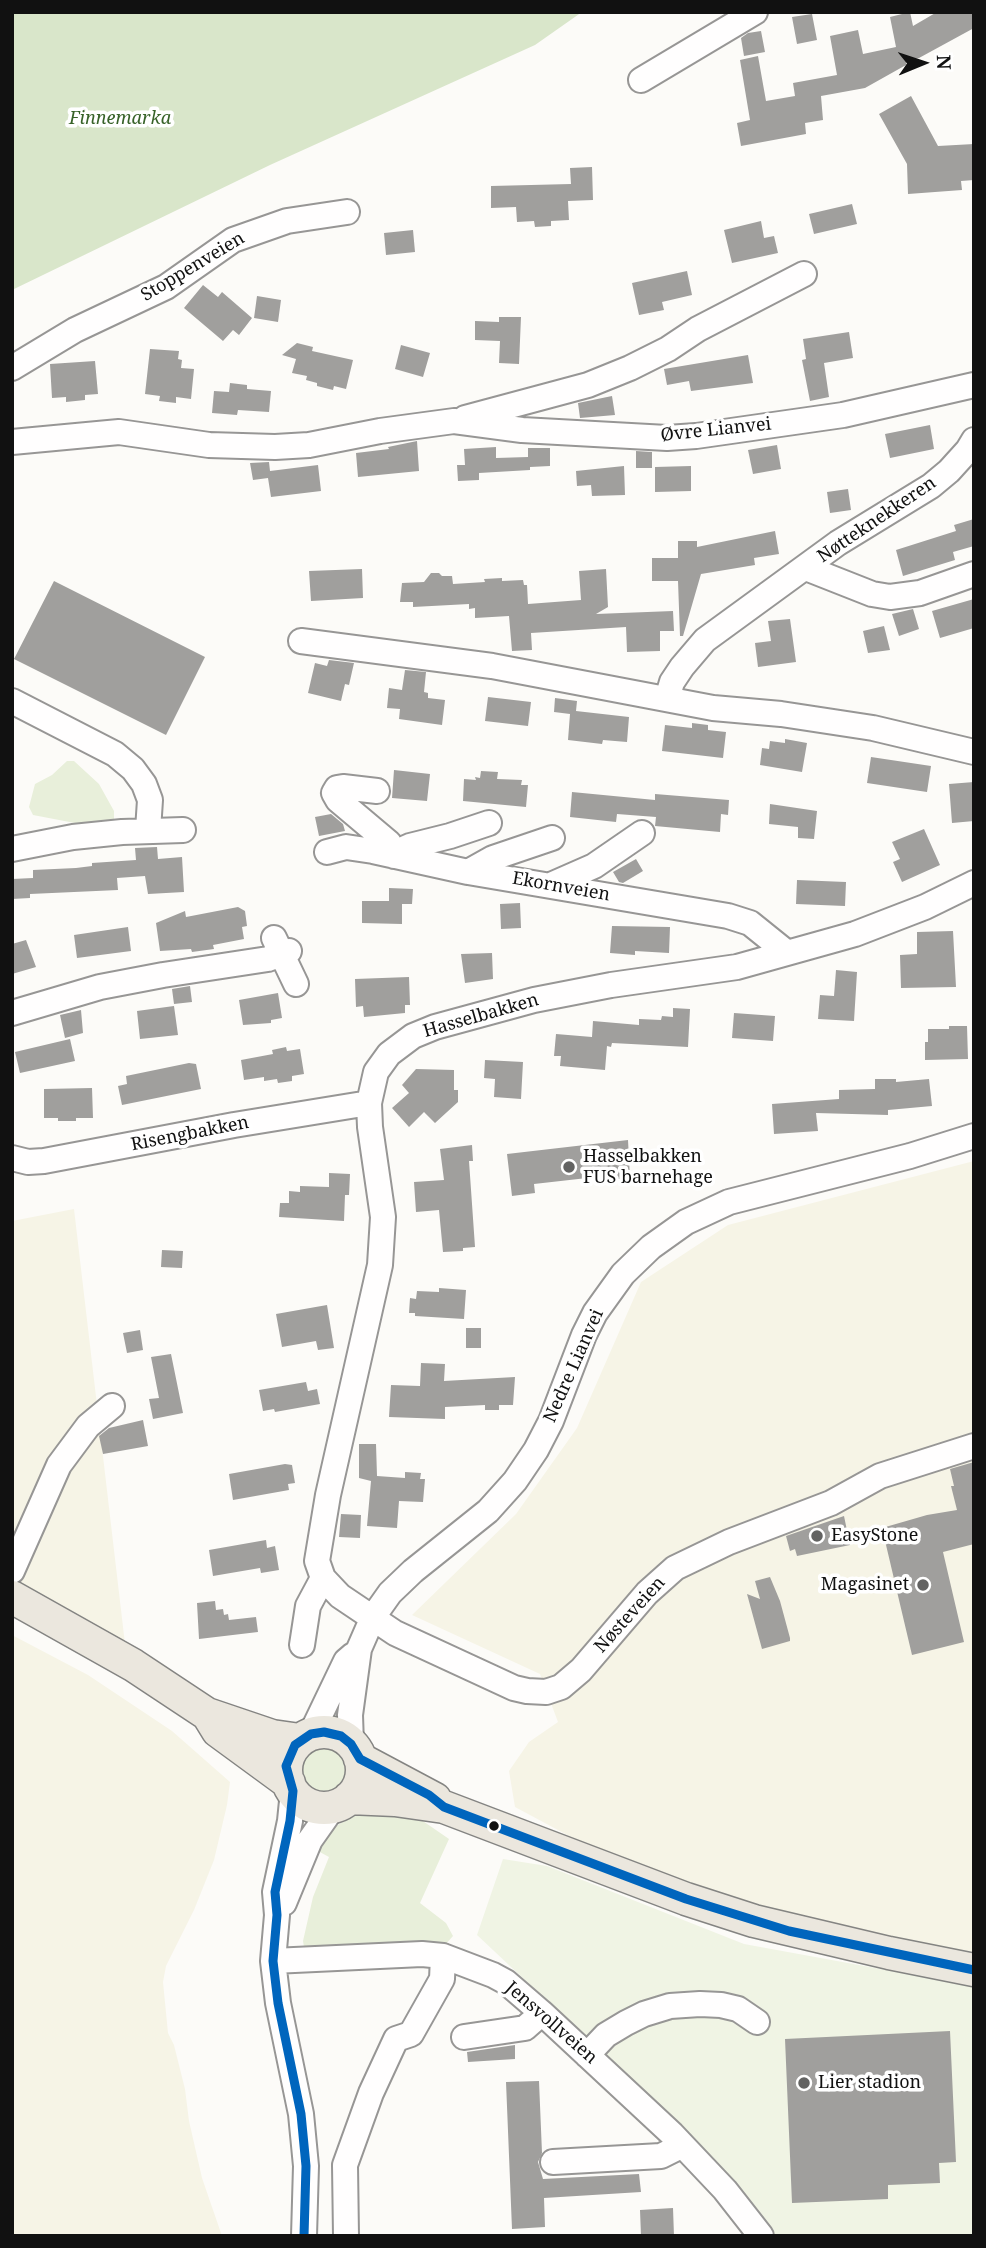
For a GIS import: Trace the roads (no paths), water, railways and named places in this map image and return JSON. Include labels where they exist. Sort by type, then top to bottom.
[{"type":"main road","points":[[12,1597],[133,1665],[207,1714],[272,1736],[306,1737],[333,1733],[356,1751],[444,1807]]},
{"type":"main road","points":[[207,1714],[218,1731],[291,1787],[299,1798],[313,1806],[395,1800],[444,1807],[649,1885],[754,1921],[974,1970]]},
{"type":"main road","points":[[291,1787],[286,1766],[288,1758],[306,1737]]},
{"type":"main road","points":[[342,1802],[360,1779],[356,1751]]},
{"type":"street","points":[[641,80],[755,12]]},
{"type":"street","name":"Stoppenveien","points":[[12,368],[75,330],[166,287],[233,240],[287,221],[347,212]]},
{"type":"street","name":"Øvre Lianvei","points":[[12,442],[121,432],[209,444],[275,447],[309,445],[380,431],[454,421],[576,388],[630,368],[804,274]]},
{"type":"street","name":"Øvre Lianvei","points":[[454,421],[522,430],[667,438],[696,436],[843,415],[974,385]]},
{"type":"street","name":"Nøtteknekkeren","points":[[667,699],[672,682],[705,640],[838,543],[931,486],[949,471],[974,440]]},
{"type":"street","name":"Nøtteknekkeren","points":[[806,568],[872,594],[890,597],[920,593],[974,574]]},
{"type":"street","points":[[301,641],[492,666],[713,708],[781,714],[873,728],[974,752]]},
{"type":"street","points":[[12,701],[108,751],[134,769],[150,800],[148,831]]},
{"type":"street","points":[[377,791],[342,787],[337,788],[334,793],[338,800],[389,844],[394,856],[401,849],[489,822]]},
{"type":"street","points":[[12,849],[48,840],[183,830]]},
{"type":"street","points":[[552,884],[594,866],[642,833]]},
{"type":"street","points":[[468,872],[493,858],[552,838]]},
{"type":"street","name":"Ekornveien","points":[[327,852],[346,848],[468,872],[552,884],[728,916],[750,923],[786,953]]},
{"type":"street","name":"Hasselbakken","points":[[323,1578],[317,1561],[328,1495],[375,1287],[383,1238],[383,1217],[369,1103],[376,1072],[388,1054],[413,1037],[435,1027],[544,997],[737,967],[786,953],[881,925],[974,883]]},
{"type":"street","points":[[12,1013],[131,980],[268,959],[282,948],[296,984]]},
{"type":"street","name":"Risengbakken","points":[[12,1158],[28,1162],[44,1161],[369,1103]]},
{"type":"street","name":"Nedre Lianvei","points":[[356,1751],[350,1715],[359,1649],[373,1618],[390,1593],[488,1510],[515,1481],[551,1421],[595,1313],[623,1274],[651,1247],[686,1222],[729,1202],[910,1156],[974,1136]]},
{"type":"street","points":[[12,1571],[59,1465],[88,1426],[112,1406]]},
{"type":"street","name":"Nøsteveien","points":[[373,1618],[395,1633],[513,1688],[536,1692],[553,1690],[581,1670],[647,1593],[675,1568],[729,1542],[831,1503],[880,1476],[974,1446]]},
{"type":"street","points":[[302,1645],[308,1606],[323,1578],[340,1596],[373,1618]]},
{"type":"street","name":"Nedre Lianvei","points":[[306,1737],[346,1661],[359,1649]]},
{"type":"street","points":[[291,1787],[290,1821],[275,1892],[277,1915],[273,1961],[278,2003],[302,2114],[306,2166],[304,2236]]},
{"type":"street","points":[[277,1915],[310,1840],[342,1802]]},
{"type":"street","name":"Jensvollveien","points":[[273,1961],[296,1962],[392,1954],[443,1956],[494,1975],[542,2013],[681,2144],[725,2190],[761,2236]]},
{"type":"street","points":[[346,2236],[345,2165],[371,2093],[396,2039],[411,2034],[442,1979],[443,1956]]},
{"type":"street","points":[[587,2055],[606,2035],[626,2023],[670,2006],[722,2005],[738,2009],[757,2022]]},
{"type":"street","points":[[464,2037],[525,2028],[542,2013]]},
{"type":"street","points":[[553,2162],[661,2155],[681,2144]]},
{"type":"place","name":"Hasselbakken FUS barnehage","points":[[569,1167]]},
{"type":"place","name":"EasyStone","points":[[817,1536]]},
{"type":"place","name":"Magasinet","points":[[923,1585]]},
{"type":"place","name":"Lier stadion","points":[[804,2083]]},
{"type":"park label","name":"Finnemarka","points":[[120,119]]}]
